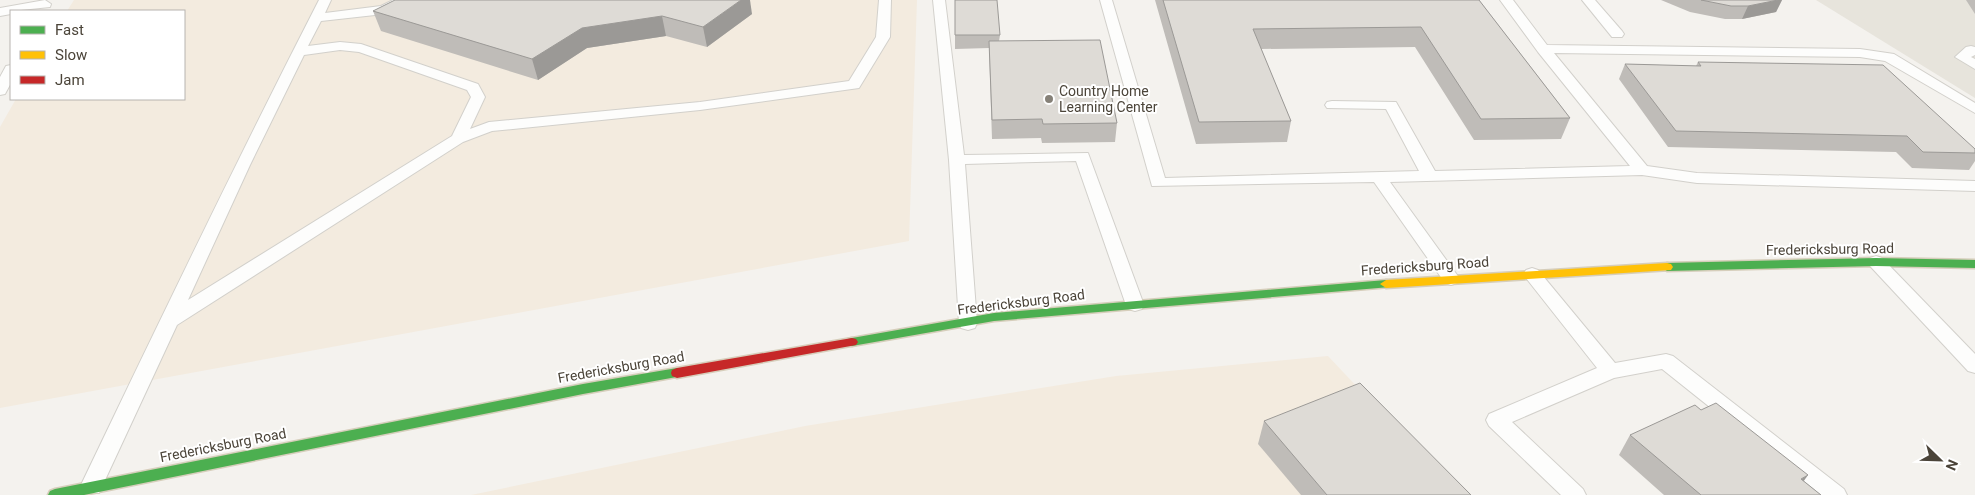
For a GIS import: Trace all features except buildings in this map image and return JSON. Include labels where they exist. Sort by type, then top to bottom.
[{"type":"main road","name":"Fredericksburg Road","points":[[55,495],[583,388],[994,317],[1451,279],[1622,268],[1876,262],[1975,264]]},
{"type":"lane","points":[[91,487],[242,165],[325,0]]},
{"type":"lane","points":[[316,18],[384,10],[402,0]]},
{"type":"lane","points":[[167,322],[458,139],[489,127],[700,106],[854,85],[883,37],[885,0]]},
{"type":"lane","points":[[939,0],[957,160],[968,323]]},
{"type":"lane","points":[[1106,0],[1158,183],[1642,170],[1697,178],[1975,186]]},
{"type":"lane","points":[[1506,0],[1544,50],[1642,170]]},
{"type":"lane","points":[[1588,0],[1617,34]]},
{"type":"lane","points":[[13,10],[45,5]]},
{"type":"lane","points":[[299,52],[340,46],[361,48],[473,87],[478,97],[458,139]]},
{"type":"lane","points":[[1544,50],[1860,54],[1889,57],[1975,109]]},
{"type":"lane","points":[[1975,51],[1971,50],[1962,57],[1975,65]]},
{"type":"lane","points":[[0,91],[10,71]]},
{"type":"lane","points":[[1332,105],[1392,105],[1430,176]]},
{"type":"lane","points":[[957,160],[1082,156],[1135,305]]},
{"type":"lane","points":[[1379,177],[1451,279]]},
{"type":"lane","points":[[1876,262],[1975,366]]},
{"type":"lane","points":[[1532,274],[1610,371]]},
{"type":"lane","points":[[1575,495],[1496,420],[1610,371],[1666,361],[1836,495]]},
{"type":"shaded area","points":[[74,0],[917,0],[909,241],[0,408],[0,127],[15,100],[185,100],[185,10],[68,10]]},
{"type":"shaded area","points":[[1816,0],[1975,0],[1975,98]]},
{"type":"shaded area","points":[[1328,356],[1459,495],[471,495],[805,426],[1116,376]]},
{"type":"traffic: fast","points":[[1667,267],[1876,262],[1975,264]]},
{"type":"traffic: fast","points":[[852,342],[994,317],[1386,284]]},
{"type":"traffic: fast","points":[[55,495],[583,389],[677,373]]},
{"type":"traffic: slow","points":[[1386,284],[1667,267]]},
{"type":"traffic: jam","points":[[677,373],[852,342]]},
{"type":"place","name":"Country Home Learning Center","points":[[1049,99]]}]
